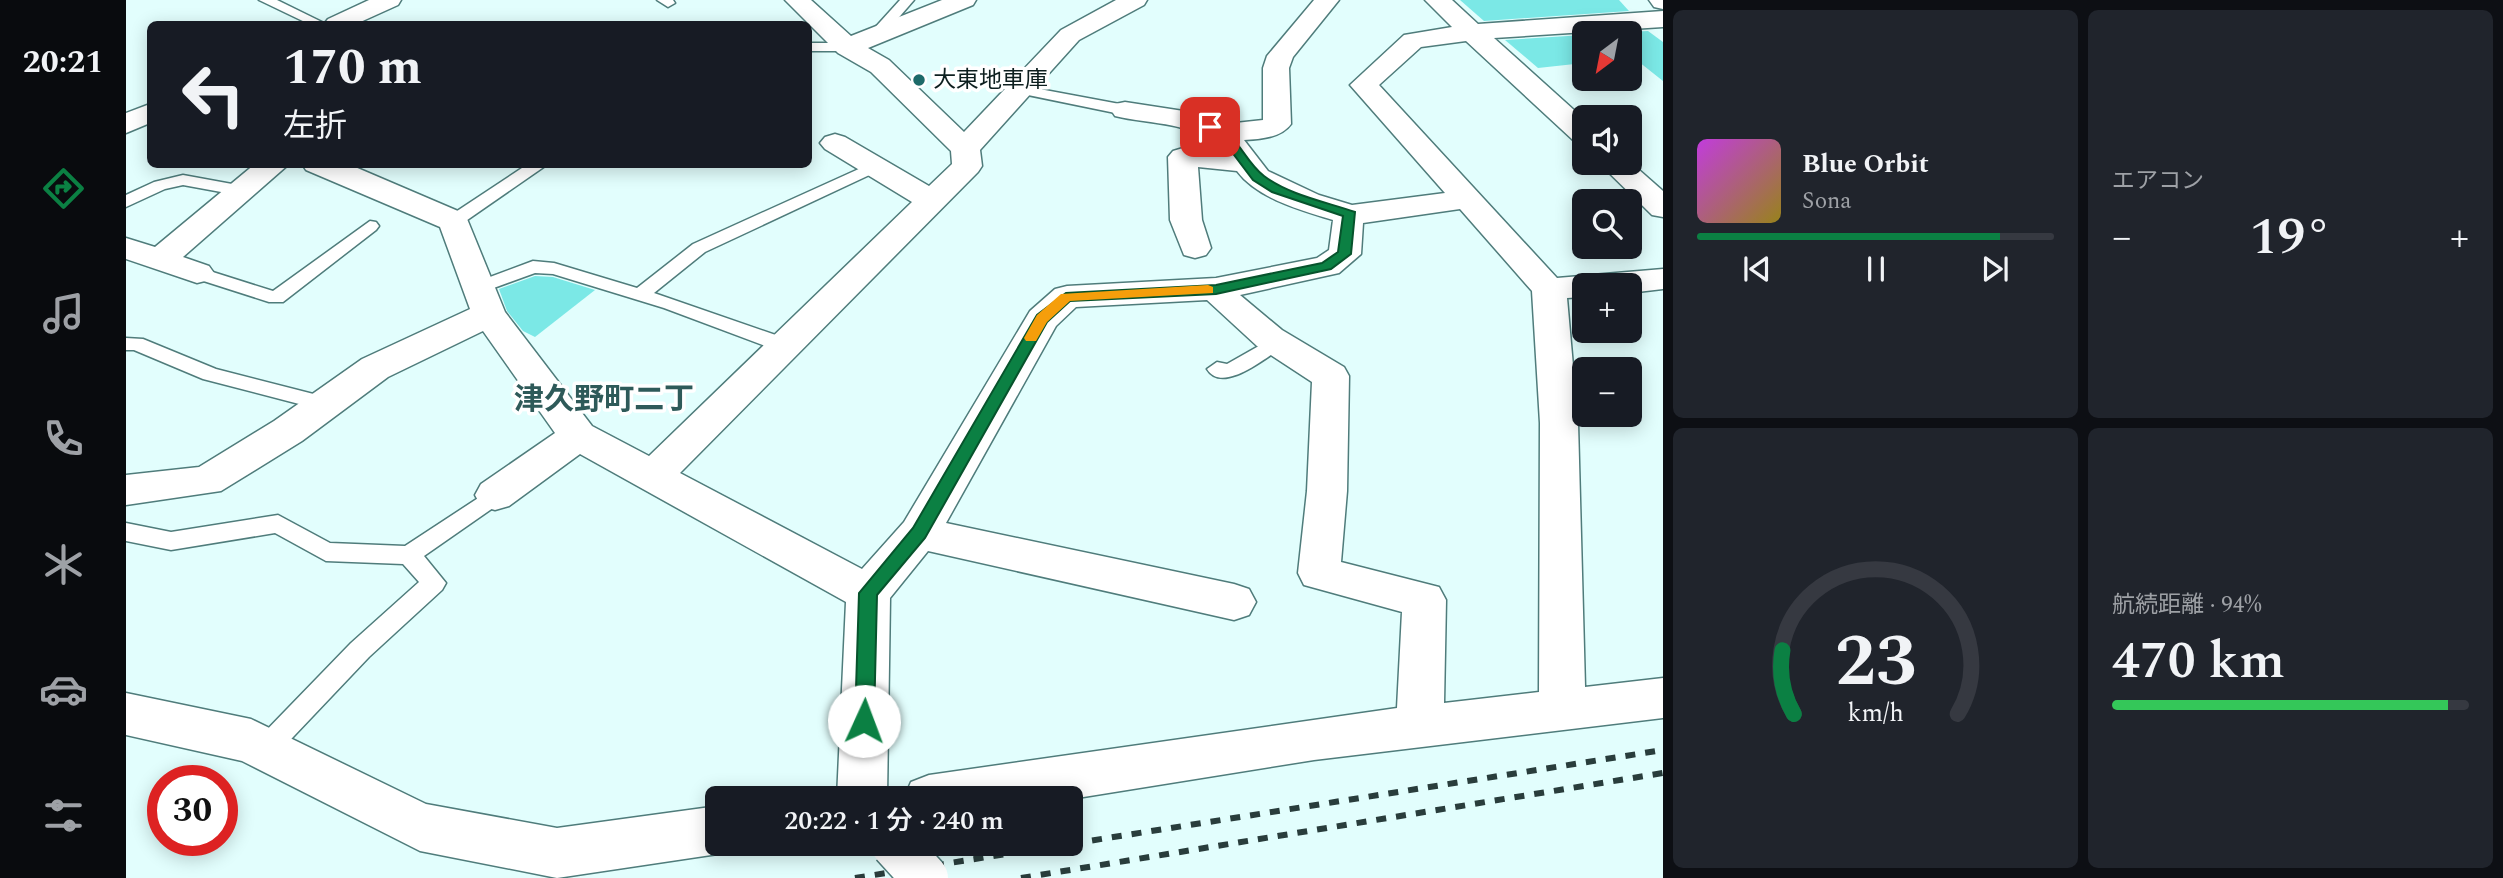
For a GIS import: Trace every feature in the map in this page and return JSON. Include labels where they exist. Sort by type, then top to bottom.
[{"type":"street","points":[[344,21],[389,0]]},
{"type":"street","points":[[651,478],[967,166],[965,149],[880,66],[847,47],[797,0]]},
{"type":"street","points":[[847,47],[964,0]]},
{"type":"street","points":[[965,149],[1070,34],[1135,0]]},
{"type":"street","points":[[1125,110],[1190,121],[1223,133],[1262,130],[1277,124],[1276,68],[1280,56],[1327,0]]},
{"type":"street","points":[[1437,0],[1572,124]]},
{"type":"street","points":[[1562,710],[1559,423],[1566,288],[1467,199],[1364,85],[1413,40],[1475,32],[1663,19]]},
{"type":"street","points":[[1223,133],[1257,177],[1276,189],[1351,215],[1467,199]]},
{"type":"street","points":[[835,143],[872,168],[932,201]]},
{"type":"street","points":[[1195,248],[1186,220],[1183,157],[1245,163]]},
{"type":"street","points":[[160,260],[269,168]]},
{"type":"street","points":[[329,168],[454,220],[485,300],[578,436],[651,478],[868,593]]},
{"type":"street","points":[[1627,175],[1663,208]]},
{"type":"street","points":[[862,786],[868,593],[919,533],[1042,319],[1066,297],[1216,289],[1326,266],[1345,254],[1346,226],[1351,215]]},
{"type":"street","points":[[126,248],[197,273]]},
{"type":"street","points":[[1642,281],[1663,279]]},
{"type":"street","points":[[1216,289],[1238,316],[1273,344],[1331,376],[1327,491],[1319,573],[1424,600],[1420,726]]},
{"type":"street","points":[[126,489],[207,481],[326,404],[375,368],[485,300]]},
{"type":"street","points":[[495,495],[578,436]]},
{"type":"street","points":[[919,533],[1234,602]]},
{"type":"street","points":[[1006,786],[1314,738],[1663,698]]},
{"type":"street","points":[[126,714],[251,741],[420,827],[557,853],[705,832]]},
{"type":"street","points":[[905,856],[925,878]]},
{"type":"lane","points":[[266,0],[312,21]]},
{"type":"lane","points":[[876,35],[907,0]]},
{"type":"lane","points":[[812,47],[847,47]]},
{"type":"lane","points":[[1018,89],[1125,110]]},
{"type":"lane","points":[[454,220],[534,168]]},
{"type":"lane","points":[[639,296],[699,248],[872,168]]},
{"type":"lane","points":[[126,202],[164,182],[182,178],[243,191]]},
{"type":"lane","points":[[197,273],[276,298],[370,226]]},
{"type":"lane","points":[[485,300],[533,267],[554,270],[786,346]]},
{"type":"lane","points":[[126,344],[136,344],[210,373],[326,404]]},
{"type":"lane","points":[[1217,369],[1230,371],[1273,344]]},
{"type":"lane","points":[[126,532],[171,541],[278,524],[326,551],[409,555],[495,495]]},
{"type":"lane","points":[[265,748],[360,650],[434,583],[409,555]]},
{"type":"building","points":[[1460,0],[1619,0],[1629,11],[1484,21]]},
{"type":"building","points":[[1642,31],[1648,31],[1663,42],[1663,81],[1642,64]]},
{"type":"building","points":[[1572,36],[1572,64],[1538,68],[1505,40]]},
{"type":"building","points":[[535,276],[553,277],[595,290],[535,337],[523,331],[507,311],[499,289]]},
{"type":"railway","points":[[855,878],[1663,750]]},
{"type":"railway","points":[[1021,878],[1663,773]]},
{"type":"slow traffic","points":[[1031,338],[1042,319],[1066,297],[1208,290]]},
{"type":"place","name":"大東地車庫","points":[[919,80]]},
{"type":"district","name":"津久野町二丁","points":[[604,400]]},
{"type":"route","points":[[864,721],[868,593],[919,533],[1042,319],[1066,297],[1216,289],[1326,266],[1345,254],[1346,226],[1351,215],[1276,189],[1257,177],[1223,133],[1210,127]]}]
